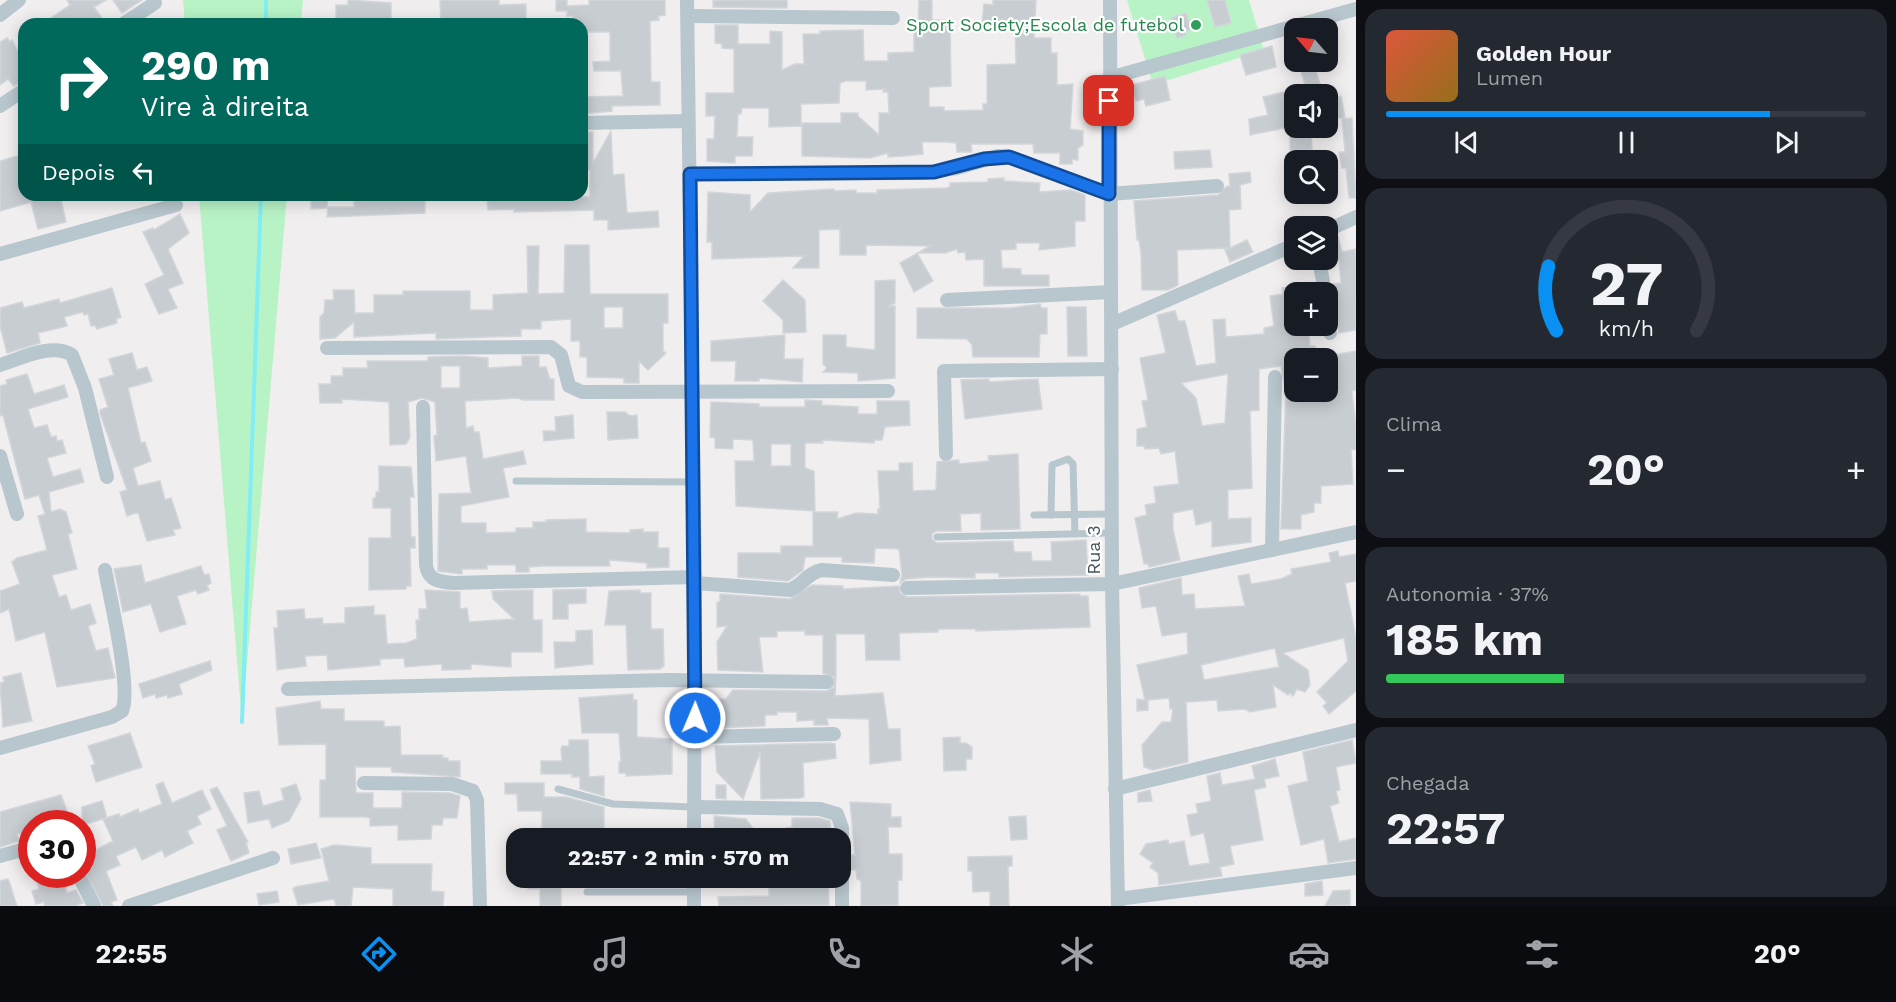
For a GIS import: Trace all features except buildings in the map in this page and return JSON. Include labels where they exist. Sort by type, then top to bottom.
[{"type":"street","points":[[0,15],[19,0]]},
{"type":"street","points":[[687,0],[695,580],[694,828]]},
{"type":"street","name":"Rua 3","points":[[1110,0],[1112,584],[1118,903]]},
{"type":"street","points":[[132,18],[155,3]]},
{"type":"street","points":[[1109,78],[1356,9]]},
{"type":"street","points":[[688,16],[893,18]]},
{"type":"street","points":[[0,106],[18,94]]},
{"type":"street","points":[[588,123],[688,121]]},
{"type":"street","points":[[690,174],[934,172],[998,156],[1009,157],[1109,194],[1217,186]]},
{"type":"street","points":[[0,254],[176,205]]},
{"type":"street","points":[[1338,225],[1356,217]]},
{"type":"street","points":[[1112,324],[1284,249]]},
{"type":"street","points":[[947,300],[1111,292]]},
{"type":"street","points":[[327,348],[551,347],[561,355],[566,381],[574,389],[591,392],[888,391]]},
{"type":"street","points":[[0,365],[51,350],[64,350],[72,355],[85,388],[107,477]]},
{"type":"street","points":[[946,454],[944,371],[1112,369]]},
{"type":"street","points":[[1272,550],[1275,376]]},
{"type":"street","points":[[423,406],[426,565],[428,574],[433,579],[454,583],[695,580],[790,590],[816,570],[893,575]]},
{"type":"street","points":[[0,456],[17,514]]},
{"type":"street","points":[[907,588],[1112,584],[1356,532]]},
{"type":"street","points":[[0,748],[112,717],[122,711],[125,699],[123,673],[105,570]]},
{"type":"street","points":[[288,689],[695,680],[827,682]]},
{"type":"street","points":[[1115,789],[1356,730]]},
{"type":"street","points":[[694,737],[834,734]]},
{"type":"street","points":[[364,783],[452,784],[474,791],[477,800],[480,906]]},
{"type":"street","points":[[693,807],[820,809],[837,814],[842,828],[842,906]]},
{"type":"street","points":[[0,856],[18,851]]},
{"type":"street","points":[[129,906],[273,858]]},
{"type":"street","points":[[1118,903],[1356,868]]},
{"type":"street","points":[[85,888],[94,906]]},
{"type":"lane","points":[[1051,515],[1052,465],[1068,459],[1073,464],[1076,534]]},
{"type":"lane","points":[[516,481],[694,482]]},
{"type":"lane","points":[[1035,516],[1112,513]]},
{"type":"lane","points":[[937,537],[1112,532]]},
{"type":"lane","points":[[558,789],[613,804],[693,807]]},
{"type":"lane","points":[[587,892],[694,899]]},
{"type":"green space","points":[[183,0],[303,0],[302,18],[184,18]]},
{"type":"green space","name":"Sport Society;Escola de futebol","points":[[1127,0],[1249,0],[1264,50],[1153,85]]},
{"type":"green space","points":[[199,201],[286,201],[242,722]]},
{"type":"waterway","points":[[266,0],[266,18]]},
{"type":"waterway","points":[[242,722],[261,201]]},
{"type":"place","name":"Sport Society;Escola de futebol","points":[[1196,25]]},
{"type":"route","points":[[695,718],[690,174],[727,176],[934,172],[998,156],[1009,157],[1109,194],[1109,101]]}]
